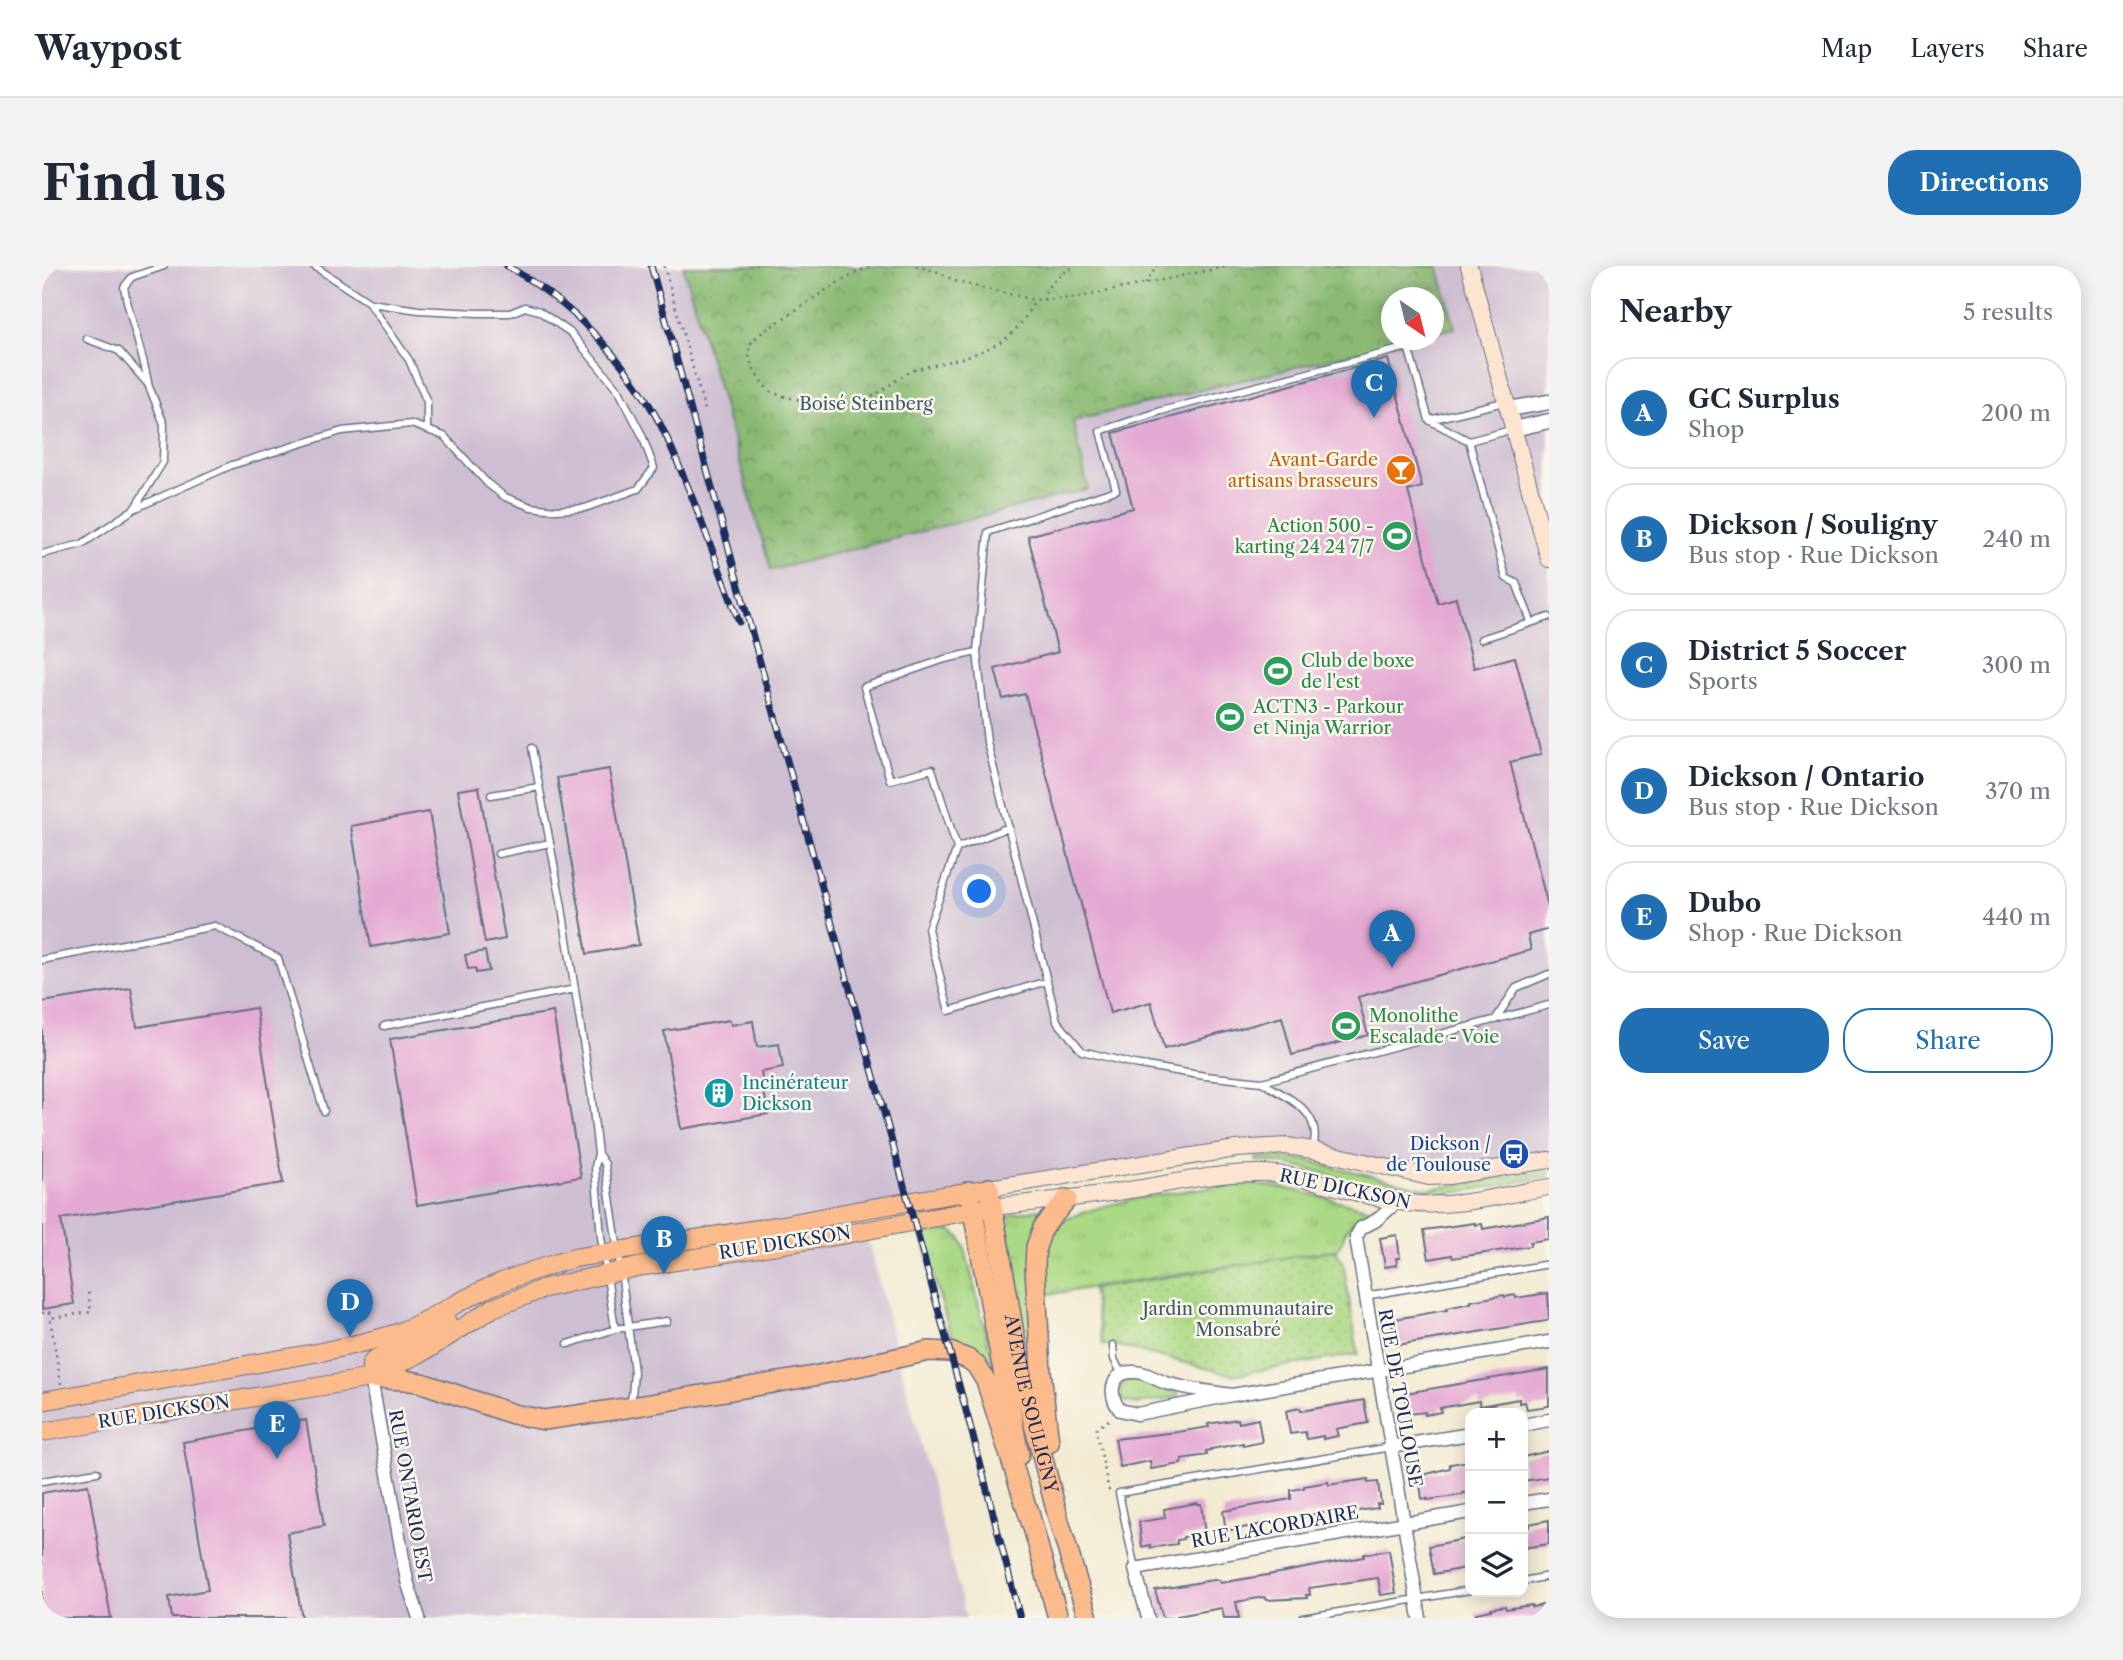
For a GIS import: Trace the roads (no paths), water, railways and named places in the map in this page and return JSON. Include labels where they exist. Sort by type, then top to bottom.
[{"type":"highway","name":"AVENUE SOULIGNY","points":[[969,1191],[985,1202],[1021,1374],[1059,1521],[1088,1618]]},
{"type":"highway","points":[[1059,1521],[1041,1371],[1035,1268],[1040,1232],[1067,1199]]},
{"type":"highway","name":"AVENUE SOULIGNY","points":[[985,1202],[1031,1522],[1058,1618]]},
{"type":"highway","points":[[371,1378],[422,1383],[513,1414],[536,1419],[558,1419],[814,1376],[929,1351],[950,1352],[968,1359],[986,1381],[1031,1522]]},
{"type":"main road","points":[[1469,266],[1549,559]]},
{"type":"main road","name":"RUE DICKSON","points":[[42,1432],[371,1378],[419,1355],[478,1316],[508,1301],[545,1288],[985,1202],[1236,1149],[1272,1146],[1313,1150],[1429,1177],[1549,1160]]},
{"type":"main road","name":"RUE DICKSON","points":[[985,1202],[1067,1199],[1256,1173],[1289,1176],[1397,1202],[1426,1205],[1549,1187]]},
{"type":"main road","name":"RUE DICKSON","points":[[42,1401],[365,1342],[424,1322],[471,1296],[511,1279],[574,1258],[783,1225],[969,1191]]},
{"type":"main road","points":[[371,1378],[375,1359],[424,1336],[511,1279]]},
{"type":"street","points":[[1507,405],[1549,402]]},
{"type":"street","points":[[1513,429],[1549,421]]},
{"type":"street","name":"RUE DE TOULOUSE","points":[[1397,1202],[1375,1221],[1358,1231],[1357,1244],[1420,1618]]},
{"type":"street","points":[[1232,1395],[1179,1386],[1133,1371],[1122,1375],[1113,1383],[1112,1398],[1121,1410],[1137,1414],[1232,1395],[1549,1342]]},
{"type":"street","name":"RUE ONTARIO EST","points":[[371,1378],[407,1581],[419,1618]]},
{"type":"street","points":[[1528,1424],[1549,1420]]},
{"type":"street","points":[[1391,1447],[1465,1435]]},
{"type":"street","points":[[1528,1502],[1549,1499]]},
{"type":"street","name":"RUE LACORDAIRE","points":[[1135,1569],[1465,1513]]},
{"type":"street","points":[[1135,1569],[1148,1618]]},
{"type":"lane","points":[[134,509],[163,462],[163,424],[148,384],[124,287],[132,277],[164,266]]},
{"type":"lane","points":[[314,266],[370,303],[409,360],[427,402],[427,430]]},
{"type":"lane","points":[[42,554],[82,544],[134,509],[232,465],[342,431],[411,424],[444,436],[488,484],[505,497],[531,507],[556,510],[585,508],[638,489],[654,468],[642,436],[619,391],[570,333],[539,311],[525,307],[510,313],[478,313],[419,310],[370,303]]},
{"type":"lane","points":[[87,339],[119,351],[148,384]]},
{"type":"lane","points":[[1513,429],[1469,441],[1429,420],[1408,347],[1161,411],[1100,431],[1116,490],[988,532],[977,652],[987,742],[1046,981],[1057,1021],[1082,1051],[1134,1065],[1262,1082],[1549,1004]]},
{"type":"lane","points":[[1429,420],[1507,405]]},
{"type":"lane","points":[[1469,441],[1506,578],[1516,583],[1531,621]]},
{"type":"lane","points":[[1481,639],[1549,617]]},
{"type":"lane","points":[[977,652],[945,659],[864,687],[890,780],[932,769],[957,848],[928,929],[949,1011],[1046,981]]},
{"type":"lane","points":[[533,748],[591,1092],[598,1154],[595,1167],[614,1273],[629,1326],[634,1383],[626,1408]]},
{"type":"lane","points":[[491,795],[539,787]]},
{"type":"lane","points":[[957,848],[1009,827]]},
{"type":"lane","points":[[498,854],[550,843]]},
{"type":"lane","points":[[42,960],[215,926],[278,958],[324,1111]]},
{"type":"lane","points":[[1494,1020],[1516,988],[1549,974]]},
{"type":"lane","points":[[384,1026],[575,989]]},
{"type":"lane","points":[[1262,1082],[1309,1114],[1314,1123],[1316,1138],[1313,1150]]},
{"type":"lane","points":[[598,1154],[605,1164],[614,1273],[615,1329]]},
{"type":"lane","points":[[1365,1296],[1549,1264]]},
{"type":"lane","points":[[568,1344],[615,1329],[667,1321]]},
{"type":"lane","points":[[1113,1345],[1114,1359],[1122,1375]]},
{"type":"lane","points":[[1135,1569],[1119,1493],[1391,1447]]},
{"type":"lane","points":[[42,1481],[97,1472]]},
{"type":"lane","points":[[1528,1580],[1549,1576]]},
{"type":"lane","points":[[1303,1618],[1465,1591]]},
{"type":"railway","points":[[507,266],[552,296],[593,332],[629,374],[644,397],[676,458],[739,622]]},
{"type":"railway","points":[[651,266],[976,1447],[1020,1618]]},
{"type":"place","name":"District 5 Soccer","points":[[1374,418]]},
{"type":"place","name":"Avant-Garde artisans brasseurs","points":[[1401,470]]},
{"type":"place","name":"Action 500 - karting 24 24 7/7","points":[[1397,536]]},
{"type":"place","name":"Club de boxe de l'est","points":[[1278,671]]},
{"type":"place","name":"ACTN3 - Parkour et Ninja Warrior","points":[[1230,717]]},
{"type":"place","name":"GC Surplus","points":[[1392,968]]},
{"type":"place","name":"Monolithe Escalade - Voie","points":[[1346,1026]]},
{"type":"place","name":"Incinérateur Dickson","points":[[719,1093]]},
{"type":"place","name":"Dickson / de Toulouse","points":[[1514,1154]]},
{"type":"place","name":"Dickson / Souligny","points":[[664,1274]]},
{"type":"place","name":"Dickson / Ontario","points":[[350,1337]]},
{"type":"place","name":"Dubo","points":[[277,1459]]},
{"type":"park label","name":"Boisé Steinberg","points":[[866,404]]},
{"type":"park label","name":"Jardin communautaire Monsabré","points":[[1238,1319]]}]
